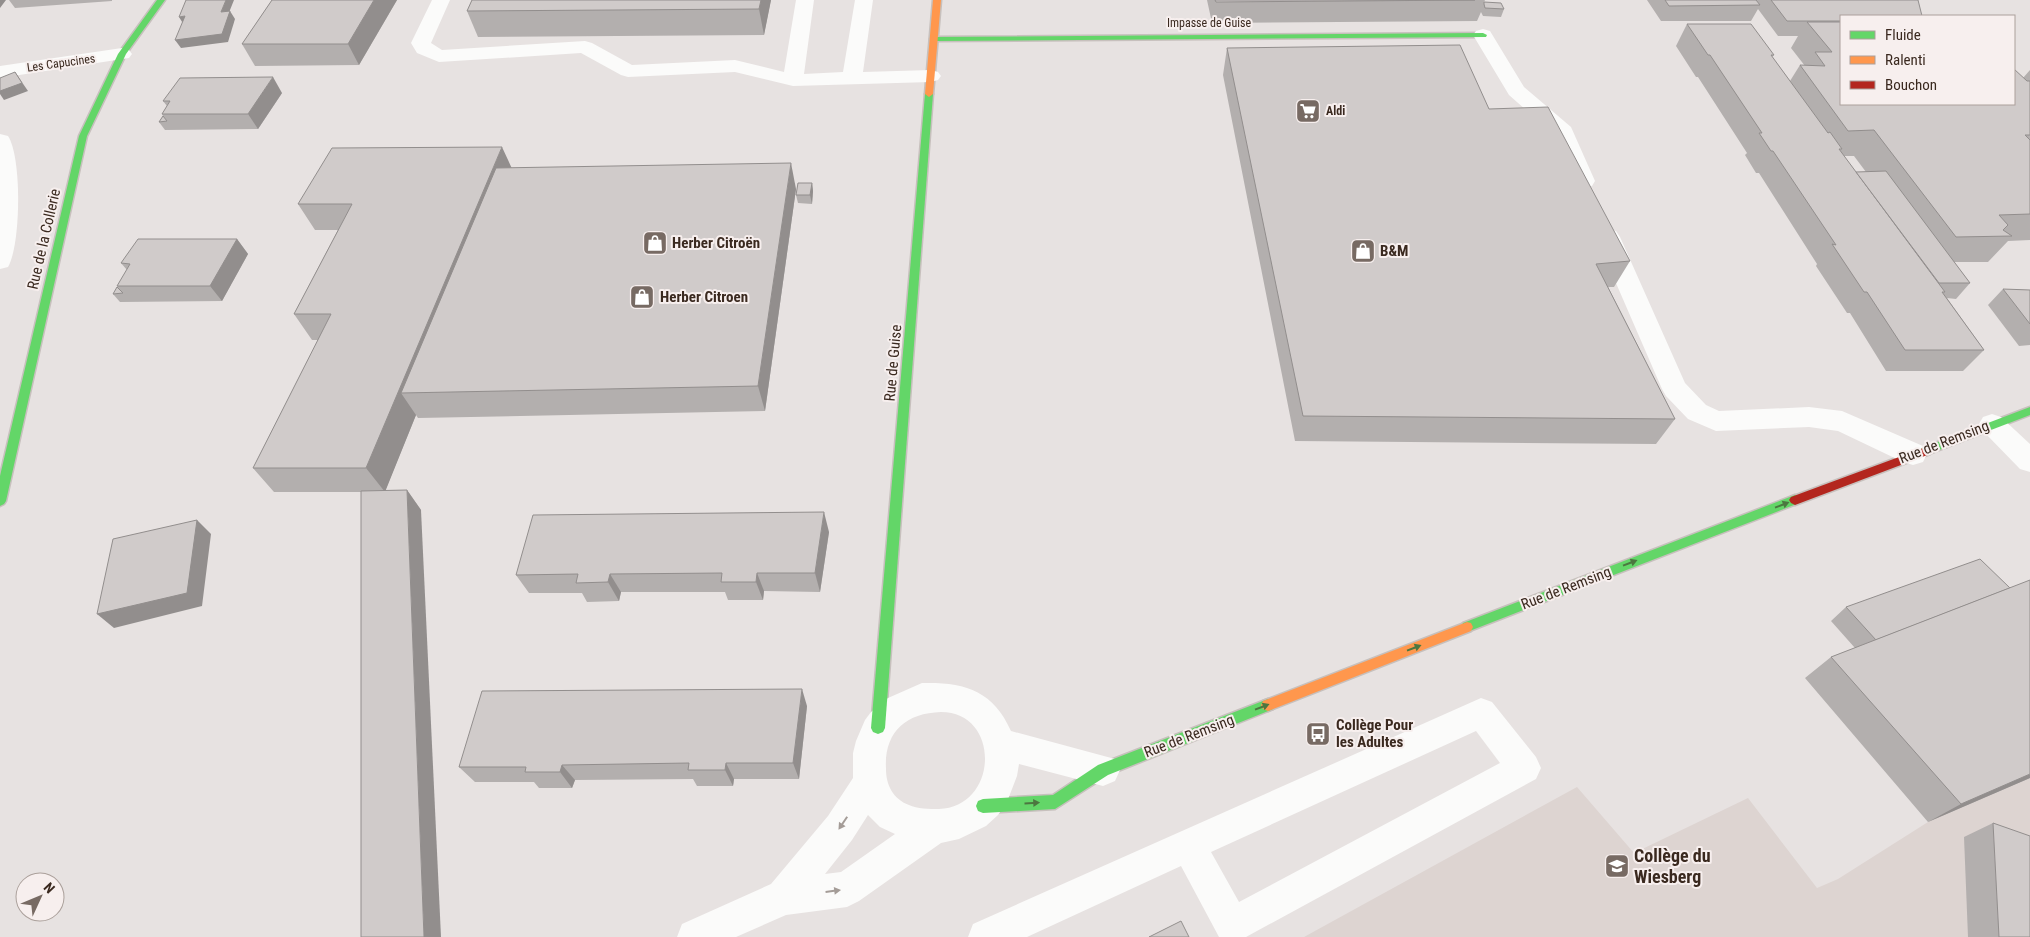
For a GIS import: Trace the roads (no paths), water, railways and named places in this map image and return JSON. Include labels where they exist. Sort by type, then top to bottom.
[{"type":"street","name":"Rue de la Collerie","points":[[0,501],[83,136],[122,54],[161,0]]},
{"type":"street","points":[[441,0],[421,43],[424,49],[439,56],[586,47],[628,71],[735,66],[793,80],[931,76]]},
{"type":"street","points":[[793,80],[805,0]]},
{"type":"street","points":[[852,78],[864,0]]},
{"type":"street","name":"Rue de Guise","points":[[878,728],[937,0]]},
{"type":"street","points":[[1483,35],[1516,91],[1562,132],[1675,389],[1697,412],[1716,421],[1809,417],[1842,421],[1913,454]]},
{"type":"street","name":"Impasse de Guise","points":[[934,39],[1483,35]]},
{"type":"street","name":"Les Capucines","points":[[0,72],[122,54]]},
{"type":"street","points":[[0,140],[4,149],[7,185],[0,261]]},
{"type":"street","name":"Rue de Remsing","points":[[983,806],[1055,802],[1103,770],[1913,454],[2030,411]]},
{"type":"street","points":[[1992,424],[2030,461]]},
{"type":"street","points":[[922,698],[953,698],[977,709],[993,725],[1002,744],[1002,767],[997,787],[983,806],[958,822],[934,826],[913,824],[891,814],[880,803],[869,782],[868,749],[878,728],[900,707],[922,698]]},
{"type":"street","points":[[986,937],[1188,845],[1481,713],[1524,768],[1232,925],[1188,845]]},
{"type":"street","points":[[1002,744],[1103,770]]},
{"type":"street","points":[[784,897],[840,828],[869,782]]},
{"type":"street","points":[[695,937],[784,897],[847,889],[934,826]]},
{"type":"place","name":"Aldi","points":[[1308,111]]},
{"type":"place","name":"Herber Citroën","points":[[655,243]]},
{"type":"place","name":"B&M","points":[[1363,251]]},
{"type":"place","name":"Herber Citroen","points":[[642,297]]},
{"type":"place","name":"Collège Pour les Adultes","points":[[1318,734]]},
{"type":"place","name":"Collège du Wiesberg","points":[[1617,866]]}]
